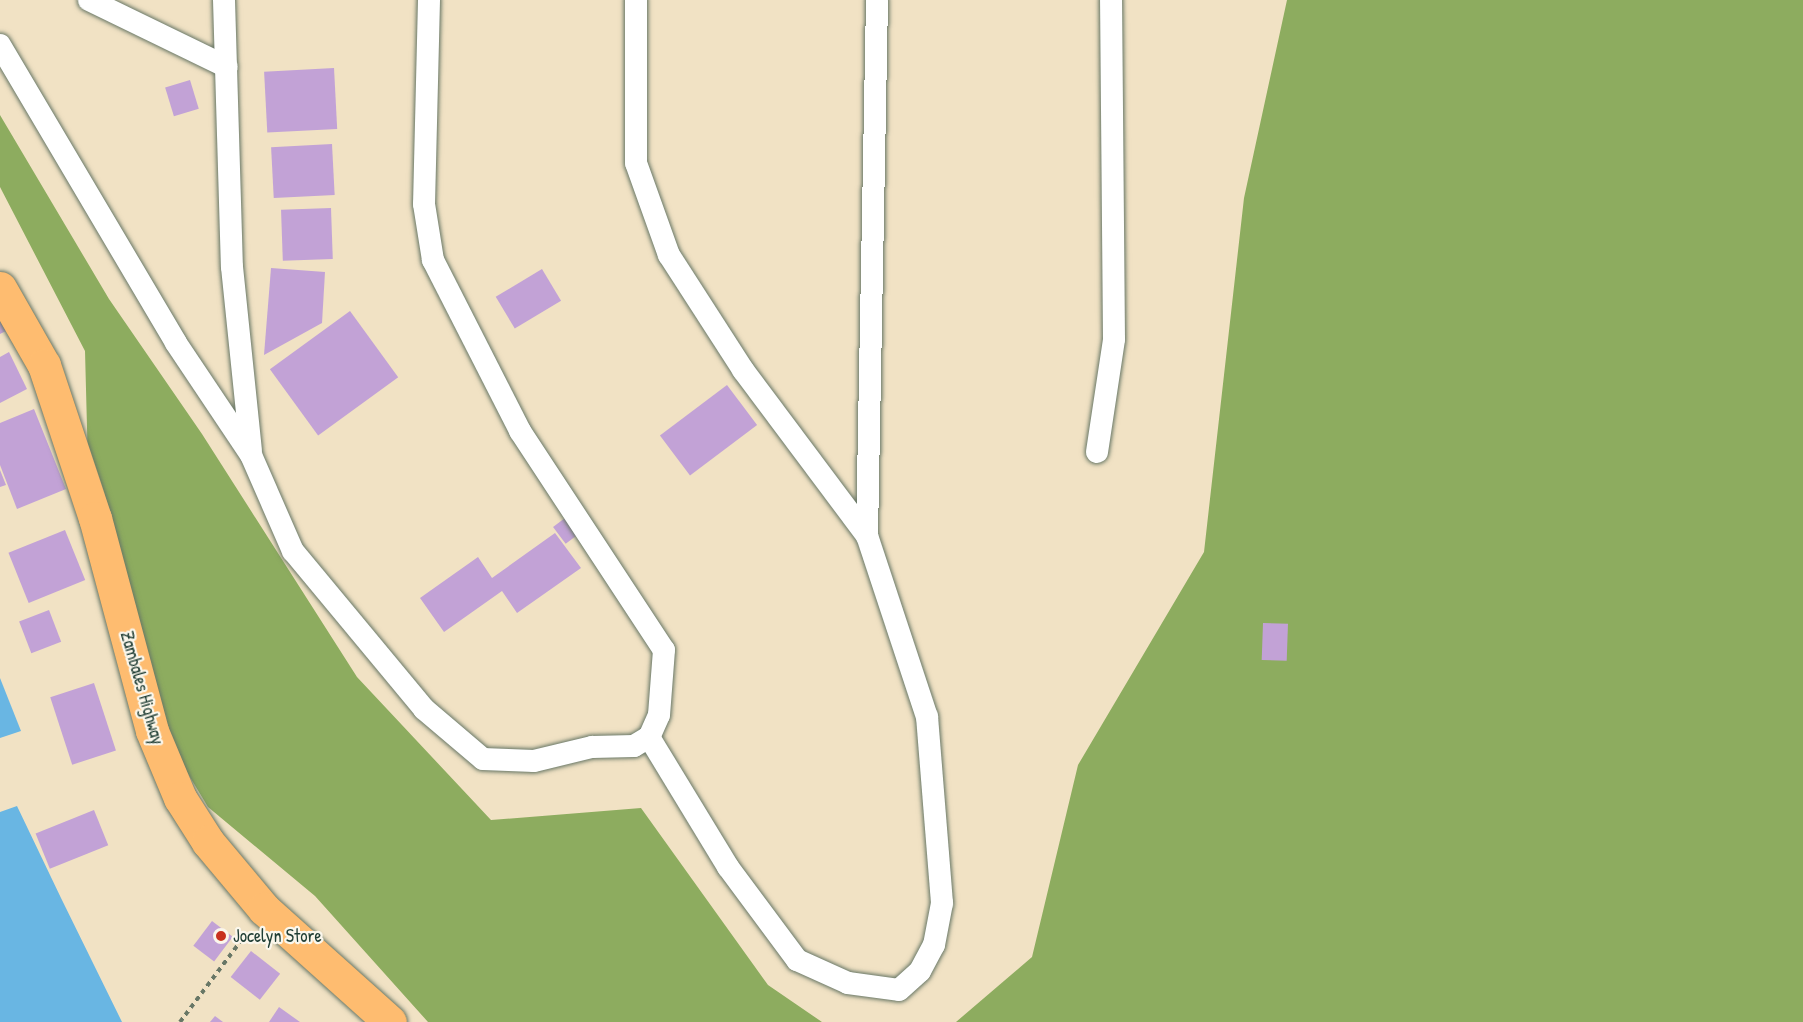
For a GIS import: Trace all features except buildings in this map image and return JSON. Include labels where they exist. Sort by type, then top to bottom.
[{"type":"main road","name":"Zambales Highway","points":[[0,288],[44,365],[95,518],[152,731],[180,798],[208,842],[264,909],[390,1022]]},
{"type":"street","points":[[89,0],[227,67]]},
{"type":"street","points":[[224,0],[232,267],[251,455]]},
{"type":"street","points":[[0,45],[176,343],[251,455],[293,551],[424,709],[483,759],[534,761],[592,747],[634,746],[649,737],[659,715],[664,650],[520,430],[433,260],[424,204],[429,0]]},
{"type":"street","points":[[636,0],[636,163],[669,255],[743,370],[867,536],[927,717],[942,903],[934,945],[920,971],[899,990],[848,983],[796,960],[728,867],[649,737]]},
{"type":"street","points":[[867,536],[877,0]]},
{"type":"street","points":[[1097,452],[1114,339],[1111,0]]},
{"type":"path","points":[[180,1022],[264,909]]},
{"type":"green space","points":[[1287,0],[1803,0],[1803,1022],[956,1022],[1032,957],[1078,765],[1204,552],[1244,198]]},
{"type":"green space","points":[[0,115],[109,299],[202,434],[357,677],[491,820],[641,808],[768,985],[822,1022],[428,1022],[315,896],[208,807],[155,719],[88,466],[85,351],[0,187]]},
{"type":"water","points":[[0,678],[21,731],[0,738]]},
{"type":"water","points":[[17,806],[122,1022],[0,1022],[0,812]]},
{"type":"place","name":"Jocelyn Store","points":[[221,936]]}]
